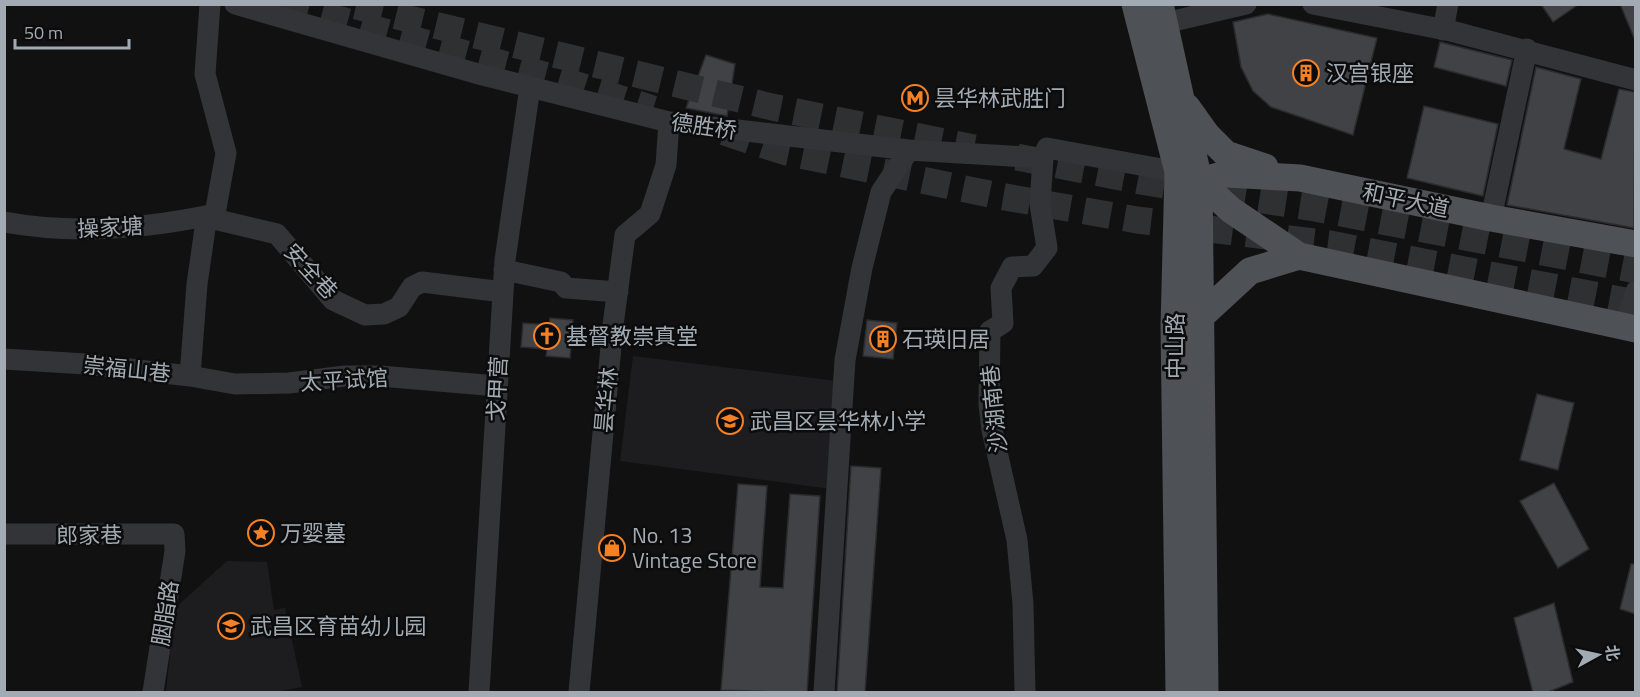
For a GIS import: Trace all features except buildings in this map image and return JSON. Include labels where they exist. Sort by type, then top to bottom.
[{"type":"main road","name":"中山路","points":[[1135,4],[1188,177],[1174,326],[1179,693]]},
{"type":"main road","name":"中山路","points":[[1162,14],[1182,99],[1198,319],[1204,693]]},
{"type":"main road","points":[[1182,99],[1207,135],[1226,154],[1300,178]]},
{"type":"main road","name":"和平大道","points":[[1188,177],[1226,174],[1300,178],[1491,218],[1635,244]]},
{"type":"main road","points":[[1188,177],[1231,210],[1299,256],[1630,327]]},
{"type":"main road","points":[[1198,319],[1250,271],[1299,256]]},
{"type":"street","points":[[210,4],[205,74],[226,153],[215,214]]},
{"type":"street","name":"德胜桥","points":[[235,4],[530,87],[669,122],[909,150],[1043,158],[1047,148],[1188,177]]},
{"type":"street","points":[[1312,4],[1527,49],[1635,80]]},
{"type":"street","points":[[1443,30],[1448,4]]},
{"type":"street","points":[[1162,14],[1241,5]]},
{"type":"street","points":[[1491,218],[1527,49]]},
{"type":"street","name":"戈甲营","points":[[479,693],[504,270],[530,87]]},
{"type":"street","name":"昙华林","points":[[579,693],[625,236],[650,214],[666,165],[669,122]]},
{"type":"street","points":[[824,693],[845,360],[862,268],[881,192],[909,150]]},
{"type":"street","name":"沙湖南巷","points":[[1025,693],[1023,604],[1017,540],[992,430],[988,352],[990,331],[1003,323],[1001,288],[1012,267],[1033,266],[1047,248],[1040,204],[1043,158]]},
{"type":"street","name":"操家塘","points":[[4,222],[82,231],[177,222],[215,214]]},
{"type":"street","name":"安全巷","points":[[215,214],[219,220],[277,234],[333,300],[365,315],[384,314],[399,307],[412,287],[422,282],[503,292]]},
{"type":"street","name":"崇福山巷","points":[[4,359],[86,364],[190,376],[197,284],[206,222],[215,214]]},
{"type":"street","points":[[504,270],[561,282],[567,288],[618,291]]},
{"type":"street","points":[[1630,327],[1635,291]]},
{"type":"street","name":"太平试馆","points":[[190,376],[245,384],[380,376],[497,386]]},
{"type":"street","name":"郎家巷","points":[[4,534],[174,534]]},
{"type":"street","name":"胭脂路","points":[[153,693],[175,551],[174,534]]},
{"type":"shaded area","name":"武昌区昙华林小学","points":[[633,356],[838,381],[831,489],[620,461]]},
{"type":"shaded area","name":"武昌区育苗幼儿园","points":[[227,561],[267,562],[274,610],[285,608],[302,687],[274,692],[166,692],[175,608]]},
{"type":"tunnel","points":[[282,4],[555,78],[653,109]]},
{"type":"tunnel","points":[[356,6],[772,107],[974,148]]},
{"type":"tunnel","points":[[724,132],[786,152],[994,195],[1137,220],[1330,244],[1636,303]]},
{"type":"tunnel","points":[[1017,157],[1146,182],[1315,208],[1636,270]]},
{"type":"place","name":"汉宫银座","points":[[1306,73]]},
{"type":"place","name":"昙华林武胜门","points":[[915,98]]},
{"type":"place","name":"基督教崇真堂","points":[[547,336]]},
{"type":"place","name":"石瑛旧居","points":[[883,339]]},
{"type":"place","name":"武昌区昙华林小学","points":[[730,421]]},
{"type":"place","name":"万婴墓","points":[[261,533]]},
{"type":"place","name":"No. 13 Vintage Store","points":[[612,548]]},
{"type":"place","name":"武昌区育苗幼儿园","points":[[231,626]]}]
